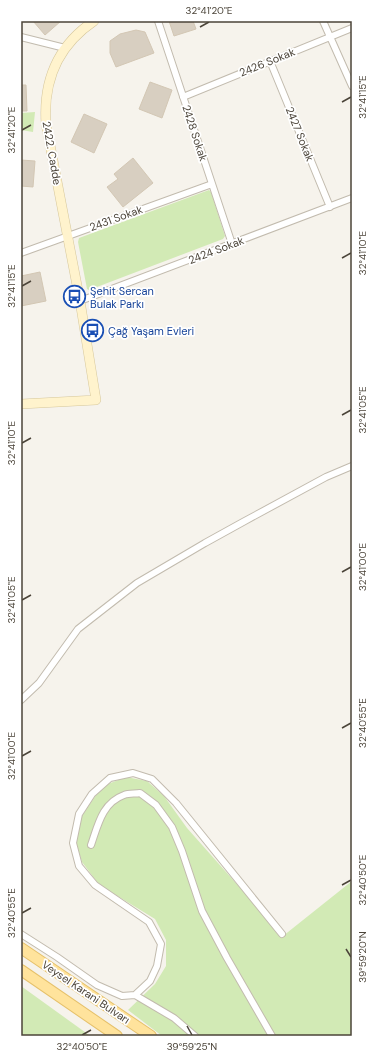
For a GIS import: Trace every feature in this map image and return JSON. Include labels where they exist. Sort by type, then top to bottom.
[{"type":"main road","name":"Veysel Karani Bulvarı","points":[[21,948],[151,1036]]},
{"type":"main road","name":"Veysel Karani Bulvarı","points":[[21,970],[117,1036]]},
{"type":"street","name":"2422. Cadde","points":[[21,404],[96,400],[80,301],[46,124],[45,109],[50,78],[56,61],[65,48],[86,26],[94,21]]},
{"type":"street","name":"2428 Sokak","points":[[158,21],[232,244]]},
{"type":"street","points":[[323,21],[352,86]]},
{"type":"street","name":"2426 Sokak","points":[[183,97],[352,28]]},
{"type":"street","points":[[21,37],[65,48]]},
{"type":"street","name":"2427 Sokak","points":[[270,61],[330,207]]},
{"type":"street","name":"2431 Sokak","points":[[21,253],[212,184]]},
{"type":"street","name":"2424 Sokak","points":[[80,301],[352,198]]},
{"type":"street","points":[[21,700],[40,683],[78,629],[137,583],[243,522],[326,477],[352,466]]},
{"type":"street","points":[[135,995],[150,981],[157,966],[161,944],[149,922],[95,885],[79,866],[73,844],[79,814],[92,794],[110,778],[132,773],[152,779],[176,804],[282,934]]},
{"type":"street","points":[[91,845],[102,814],[111,802],[125,795],[140,793],[156,804],[172,827],[182,851],[202,911],[272,1036]]},
{"type":"street","points":[[21,934],[97,985],[122,996],[135,995],[174,1018],[195,1036]]},
{"type":"green space","points":[[35,112],[33,132],[21,130],[21,113]]},
{"type":"green space","points":[[209,190],[211,192],[225,236],[223,239],[89,290],[87,289],[78,242],[79,238]]},
{"type":"green space","points":[[126,777],[147,781],[164,796],[187,828],[283,936],[352,881],[352,1036],[162,1036],[128,1010],[155,984],[166,966],[166,940],[155,919],[97,882],[82,862],[76,842],[82,816],[96,795],[108,784]]},
{"type":"green space","points":[[21,986],[89,1035],[90,1036],[21,1036]]},
{"type":"building","points":[[33,21],[61,21],[45,35]]},
{"type":"building","points":[[169,21],[193,21],[196,29],[174,36]]},
{"type":"building","points":[[136,30],[145,32],[154,53],[116,67],[110,53],[110,41],[120,34]]},
{"type":"building","points":[[150,82],[172,90],[162,118],[139,109]]},
{"type":"building","points":[[21,85],[26,85],[27,111],[21,111]]},
{"type":"building","points":[[84,114],[107,124],[94,153],[71,142]]},
{"type":"building","points":[[133,158],[153,183],[123,207],[107,187],[118,179],[114,174]]},
{"type":"building","points":[[21,160],[35,161],[33,187],[21,186]]},
{"type":"building","points":[[40,272],[46,301],[21,306],[21,276]]},
{"type":"place","name":"Şehit Sercan Bulak Parkı","points":[[75,297]]},
{"type":"place","name":"Çağ Yaşam Evleri","points":[[92,331]]}]
